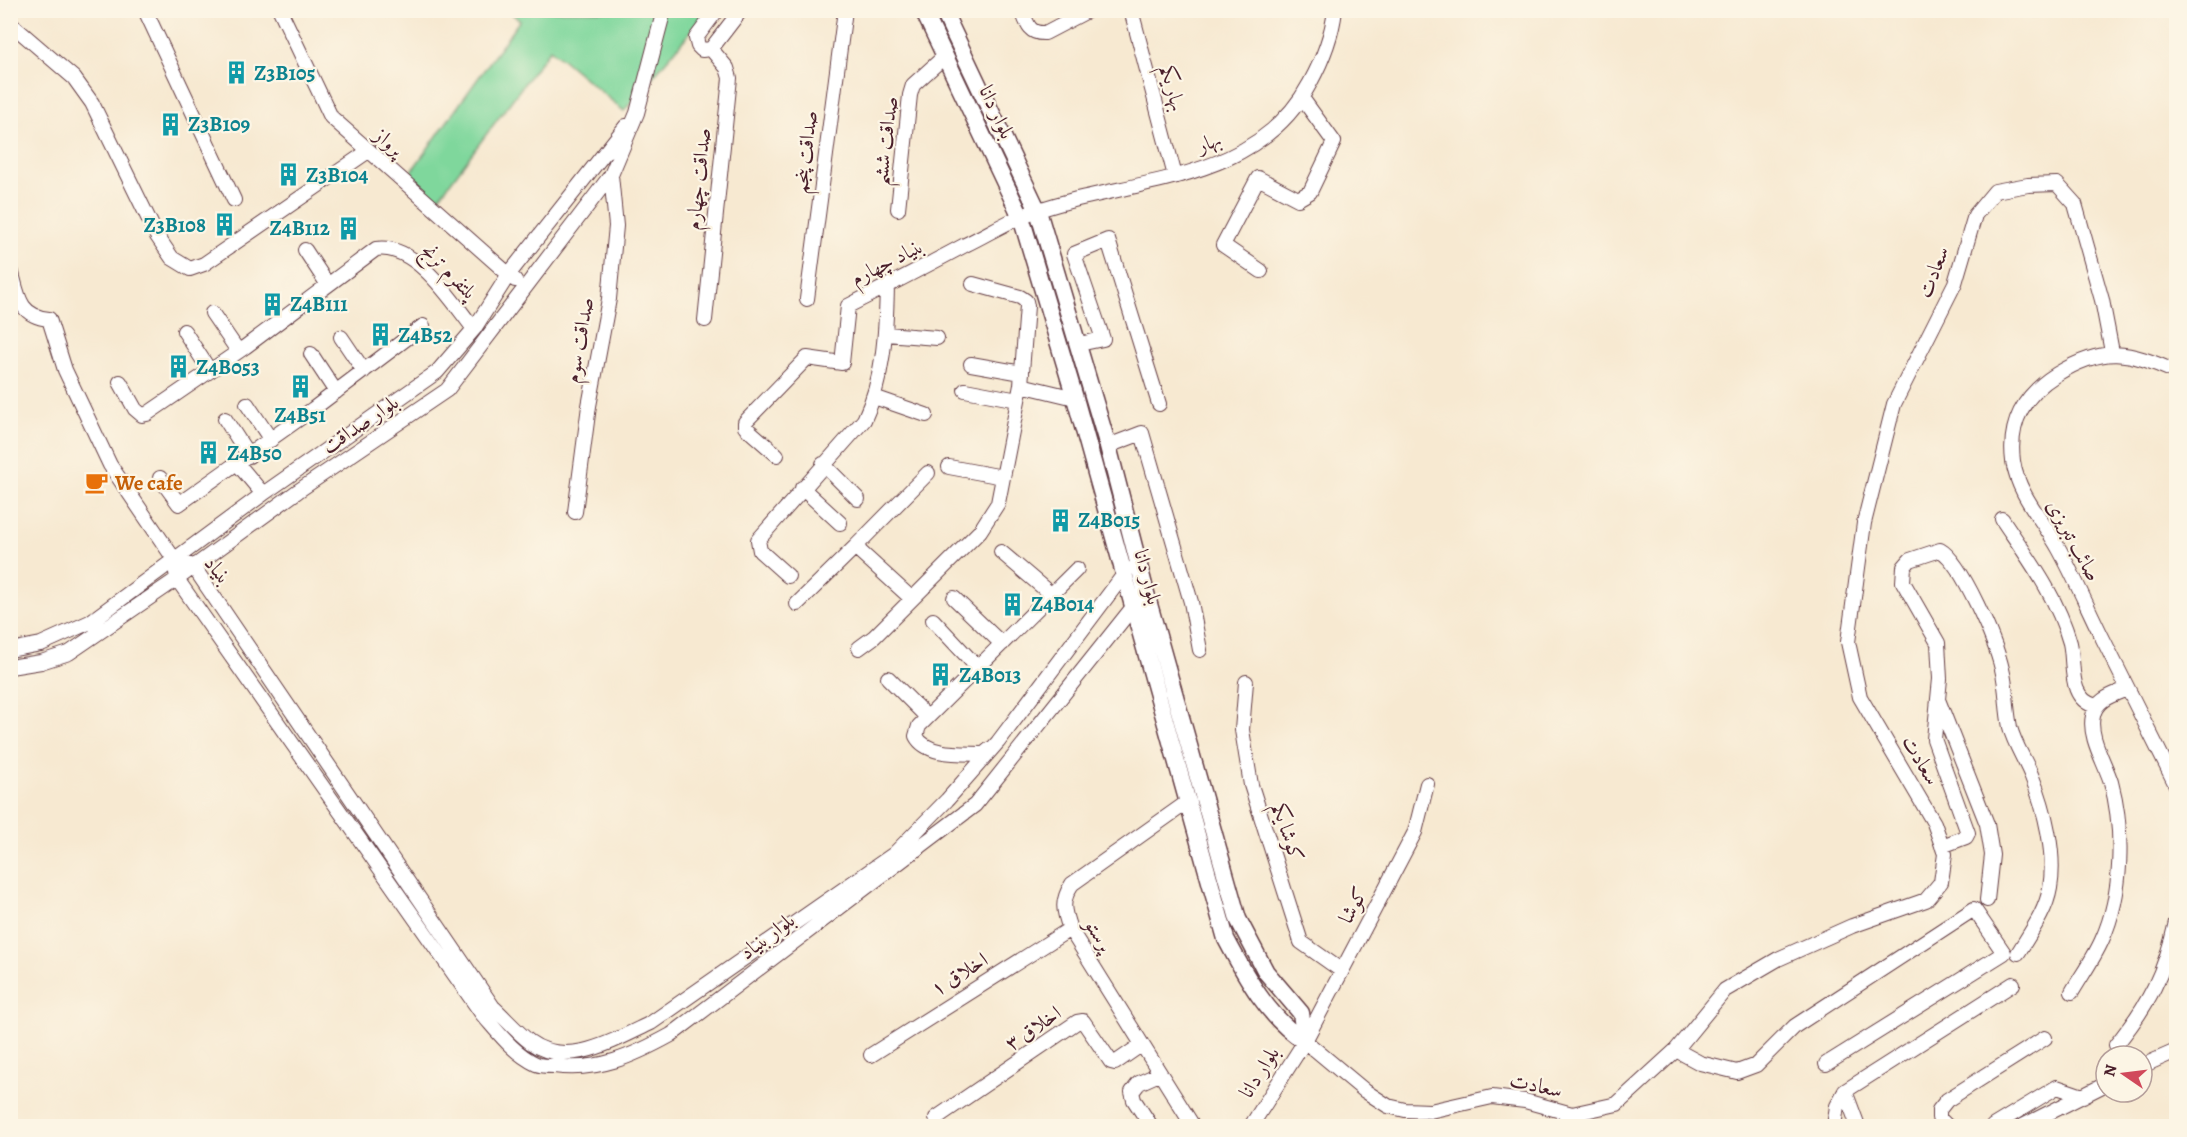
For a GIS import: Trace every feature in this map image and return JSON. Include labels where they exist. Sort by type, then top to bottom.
[{"type":"street","points":[[145,10],[234,200]]},
{"type":"street","name":"پرواز","points":[[280,10],[331,117],[367,152],[524,287]]},
{"type":"street","name":"بلوار صداقت","points":[[10,667],[41,662],[69,653],[447,390],[611,175],[637,113],[664,10]]},
{"type":"street","points":[[717,10],[696,38],[702,50],[711,49],[741,10]]},
{"type":"street","name":"صداقت پنجم","points":[[807,299],[845,10]]},
{"type":"street","name":"بلوار دانا","points":[[922,10],[1021,217],[1075,398],[1131,568],[1226,939],[1248,980],[1290,1033],[1305,1041]]},
{"type":"street","name":"بلوار دانا","points":[[943,10],[1038,211],[1080,344],[1108,446],[1131,568]]},
{"type":"street","points":[[1022,10],[1030,30],[1045,33],[1089,10]]},
{"type":"street","name":"بهار یکم","points":[[1131,10],[1175,176]]},
{"type":"street","name":"بهار","points":[[1021,217],[1222,162],[1251,148],[1277,128],[1302,98],[1321,62],[1335,10]]},
{"type":"street","points":[[10,23],[74,78],[92,103],[157,236],[172,258],[190,269],[204,264],[367,152]]},
{"type":"street","name":"صداقت چهارم","points":[[705,320],[730,78],[727,68],[711,49]]},
{"type":"street","name":"صداقت ششم","points":[[898,210],[913,85],[945,56]]},
{"type":"street","points":[[1261,271],[1223,245],[1258,178],[1298,199],[1310,192],[1334,142],[1302,98]]},
{"type":"street","name":"بلوار صداقت","points":[[10,650],[41,644],[90,622],[263,494],[437,372],[474,328],[509,274],[637,113]]},
{"type":"street","name":"صداقت سوم","points":[[575,512],[589,406],[609,299],[616,226],[611,175]]},
{"type":"street","name":"سعادت","points":[[1305,1041],[1365,1091],[1388,1106],[1405,1110],[1430,1111],[1492,1097],[1525,1101],[1572,1114],[1617,1104],[1676,1050],[1725,990],[1779,959],[1852,926],[1926,900],[1941,882],[1945,854],[1934,823],[1860,697],[1848,642],[1864,523],[1894,404],[1955,283],[1975,214],[1995,191],[2028,185],[2057,184],[2075,204],[2102,300],[2112,352]]},
{"type":"street","name":"بنیاد چهارم","points":[[777,455],[745,427],[748,417],[807,358],[842,363],[848,306],[1021,217]]},
{"type":"street","points":[[1080,344],[1103,339],[1074,254],[1107,240],[1159,404]]},
{"type":"street","name":"پلتفرم ترنج","points":[[120,382],[135,409],[142,415],[210,371],[376,249],[393,250],[411,259],[426,271],[474,328]]},
{"type":"street","points":[[304,250],[328,285]]},
{"type":"street","name":"بنیاد","points":[[10,266],[22,307],[34,318],[49,319],[65,370],[110,465],[174,559],[192,566],[399,868]]},
{"type":"street","points":[[859,648],[874,637],[980,531],[998,503],[1021,379],[1026,301],[972,284]]},
{"type":"street","points":[[788,576],[760,551],[758,540],[864,420],[874,398],[886,333],[887,286]]},
{"type":"street","points":[[212,313],[238,351]]},
{"type":"street","points":[[160,478],[179,504],[271,440],[423,326]]},
{"type":"street","points":[[184,331],[210,371]]},
{"type":"street","points":[[886,333],[937,338]]},
{"type":"street","points":[[341,337],[364,370]]},
{"type":"street","points":[[2112,352],[2149,360],[2176,372]]},
{"type":"street","name":"صائب تبریزی","points":[[2112,352],[2073,364],[2037,387],[2015,421],[2013,459],[2017,482],[2058,549],[2176,785]]},
{"type":"street","points":[[310,354],[336,392]]},
{"type":"street","points":[[971,364],[1075,398]]},
{"type":"street","points":[[965,390],[1018,400]]},
{"type":"street","points":[[874,398],[926,415]]},
{"type":"street","points":[[247,404],[271,440]]},
{"type":"street","points":[[225,419],[243,459],[263,494]]},
{"type":"street","points":[[1108,446],[1142,433],[1191,602],[1200,650]]},
{"type":"street","points":[[823,464],[858,499]]},
{"type":"street","points":[[949,467],[1003,477]]},
{"type":"street","points":[[797,604],[928,473]]},
{"type":"street","points":[[802,488],[840,523]]},
{"type":"street","points":[[2002,519],[2048,586],[2070,645],[2071,671],[2076,686],[2083,699],[2096,706]]},
{"type":"street","points":[[855,547],[911,598]]},
{"type":"street","points":[[1942,846],[1966,837],[1968,833],[1934,739],[1940,679],[1938,643],[1903,582],[1904,567],[1910,560],[1940,550],[1947,554],[1958,570],[1993,638],[2003,670],[2010,729],[2040,798],[2051,853],[2050,889],[2040,918],[2018,953]]},
{"type":"street","points":[[1001,552],[1053,596]]},
{"type":"street","points":[[174,559],[177,579]]},
{"type":"street","name":"بلوار بنیاد","points":[[399,868],[493,1007],[531,1043],[567,1055],[611,1042],[651,1023],[894,854],[947,800],[998,742],[1131,568]]},
{"type":"street","points":[[998,742],[984,754],[934,750],[921,744],[916,736],[919,726],[927,717],[1053,596],[1077,569]]},
{"type":"street","name":"بلوار بنیاد","points":[[177,579],[482,1014],[508,1045],[537,1064],[567,1068],[600,1066],[634,1055],[671,1035],[975,805],[1140,602]]},
{"type":"street","points":[[954,598],[1002,644]]},
{"type":"street","name":"بلوار دانا","points":[[1140,602],[1238,919],[1261,964],[1301,1013],[1305,1041],[1251,1126]]},
{"type":"street","points":[[933,620],[978,668]]},
{"type":"street","points":[[888,678],[927,717]]},
{"type":"street","name":"کوشا یکم","points":[[1246,682],[1242,730],[1251,785],[1300,942],[1342,971]]},
{"type":"street","points":[[2072,992],[2102,939],[2115,899],[2119,862],[2117,818],[2111,783],[2092,718],[2096,706],[2107,697],[2127,689]]},
{"type":"street","points":[[1937,700],[1987,824],[1992,855],[1987,900]]},
{"type":"street","name":"کوشا","points":[[1305,1041],[1415,832],[1427,784]]},
{"type":"street","name":"پرستو","points":[[1189,801],[1072,884],[1064,897],[1063,910],[1070,929],[1193,1126]]},
{"type":"street","points":[[1676,1050],[1700,1062],[1737,1072],[1756,1065],[1795,1026],[1974,909],[2004,953],[1826,1064]]},
{"type":"street","points":[[2117,1044],[2142,1011],[2157,986],[2169,954],[2176,922]]},
{"type":"street","name":"اخلاق ۱","points":[[870,1055],[1070,929]]},
{"type":"street","points":[[1834,1126],[1837,1106],[1845,1091],[2013,984]]},
{"type":"street","name":"اخلاق ۳","points":[[936,1118],[1077,1022],[1083,1021],[1111,1062],[1115,1063],[1141,1045]]},
{"type":"street","points":[[1947,1126],[1939,1118],[1938,1110],[1947,1100],[2045,1038]]},
{"type":"street","points":[[2154,1061],[2176,1051]]},
{"type":"street","points":[[1150,1126],[1134,1100],[1132,1092],[1140,1083],[1159,1074]]},
{"type":"street","points":[[1993,1126],[2057,1087],[2083,1096]]},
{"type":"street","points":[[2024,1126],[2094,1090]]},
{"type":"street","points":[[1845,1091],[1858,1126]]},
{"type":"street","points":[[1563,1126],[1572,1114]]},
{"type":"green space","points":[[508,11],[708,11],[624,111],[550,49],[438,199],[408,176],[520,20]]},
{"type":"place","name":"Z3B105","points":[[236,73]]},
{"type":"place","name":"Z3B109","points":[[170,124]]},
{"type":"place","name":"Z3B104","points":[[288,175]]},
{"type":"place","name":"Z3B108","points":[[224,225]]},
{"type":"place","name":"Z4B112","points":[[348,228]]},
{"type":"place","name":"Z4B111","points":[[272,304]]},
{"type":"place","name":"Z4B52","points":[[380,335]]},
{"type":"place","name":"Z4B053","points":[[178,367]]},
{"type":"place","name":"Z4B51","points":[[300,387]]},
{"type":"place","name":"Z4B50","points":[[209,453]]},
{"type":"place","name":"We cafe","points":[[97,483]]},
{"type":"place","name":"Z4B015","points":[[1060,520]]},
{"type":"place","name":"Z4B014","points":[[1013,604]]},
{"type":"place","name":"Z4B013","points":[[941,675]]}]
